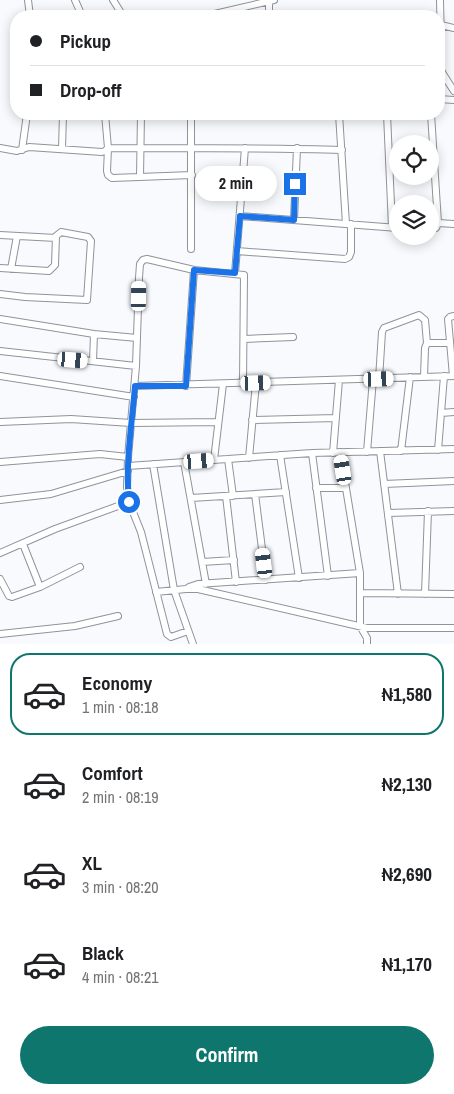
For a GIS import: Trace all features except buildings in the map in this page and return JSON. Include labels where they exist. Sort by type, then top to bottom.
[{"type":"street","points":[[231,10],[269,1]]},
{"type":"street","points":[[445,77],[454,90]]},
{"type":"street","points":[[22,150],[26,120]]},
{"type":"street","points":[[62,149],[63,120]]},
{"type":"street","points":[[106,120],[108,175],[112,178],[192,175]]},
{"type":"street","points":[[140,177],[141,120]]},
{"type":"street","points":[[191,120],[191,249]]},
{"type":"street","points":[[236,254],[345,259],[349,257],[351,252],[340,120]]},
{"type":"street","points":[[387,120],[393,195]]},
{"type":"street","points":[[431,120],[436,195]]},
{"type":"street","points":[[0,148],[17,151],[29,147],[102,152],[108,148],[297,148],[342,150]]},
{"type":"street","points":[[235,271],[245,148]]},
{"type":"street","points":[[294,220],[297,148]]},
{"type":"street","points":[[240,216],[389,227]]},
{"type":"street","points":[[439,223],[454,224]]},
{"type":"street","points":[[0,268],[49,271],[54,265],[56,238],[61,232],[88,237],[91,241],[87,300],[0,294]]},
{"type":"street","points":[[0,235],[56,238]]},
{"type":"street","points":[[11,269],[17,236]]},
{"type":"street","points":[[188,631],[171,637],[167,634],[140,532],[129,502],[128,457],[135,386],[140,264],[143,260],[147,259],[194,270],[235,271],[244,275],[244,384]]},
{"type":"street","points":[[186,386],[194,270]]},
{"type":"street","points":[[367,452],[384,328],[422,316],[425,320],[427,343],[425,348],[424,377]]},
{"type":"street","points":[[135,386],[186,386],[454,376],[448,319],[454,316]]},
{"type":"street","points":[[0,319],[94,334],[137,338]]},
{"type":"street","points":[[92,361],[94,334]]},
{"type":"street","points":[[244,339],[293,337]]},
{"type":"street","points":[[427,343],[450,343]]},
{"type":"street","points":[[0,351],[136,366]]},
{"type":"street","points":[[0,376],[134,397]]},
{"type":"street","points":[[438,450],[444,376]]},
{"type":"street","points":[[401,451],[410,378]]},
{"type":"street","points":[[332,453],[339,380]]},
{"type":"street","points":[[249,458],[256,383]]},
{"type":"street","points":[[214,460],[223,384]]},
{"type":"street","points":[[441,413],[454,412]]},
{"type":"street","points":[[252,420],[336,418]]},
{"type":"street","points":[[0,422],[70,419],[131,423],[218,422]]},
{"type":"street","points":[[0,500],[51,494],[128,468],[153,464],[312,453],[454,449]]},
{"type":"street","points":[[380,451],[398,594]]},
{"type":"street","points":[[340,452],[360,573],[360,626],[367,638],[367,644]]},
{"type":"street","points":[[312,453],[328,576]]},
{"type":"street","points":[[0,462],[100,454],[128,457]]},
{"type":"street","points":[[280,456],[299,578]]},
{"type":"street","points":[[228,459],[236,582]]},
{"type":"street","points":[[184,462],[206,584]]},
{"type":"street","points":[[153,464],[174,590],[193,644]]},
{"type":"street","points":[[384,484],[454,481]]},
{"type":"street","points":[[316,488],[346,488]]},
{"type":"street","points":[[190,498],[286,492]]},
{"type":"street","points":[[255,494],[266,580]]},
{"type":"street","points":[[0,553],[55,529],[129,502]]},
{"type":"street","points":[[388,513],[454,511]]},
{"type":"street","points":[[424,594],[428,512]]},
{"type":"street","points":[[23,544],[40,587]]},
{"type":"street","points":[[202,562],[234,560]]},
{"type":"street","points":[[0,580],[11,597],[40,587],[80,567]]},
{"type":"street","points":[[186,589],[206,584],[360,573]]},
{"type":"street","points":[[156,592],[198,589],[374,629],[454,628]]},
{"type":"street","points":[[360,593],[454,594]]},
{"type":"street","points":[[0,634],[75,626],[118,616]]},
{"type":"route","points":[[129,502],[127,487],[128,457],[135,386],[186,386],[194,270],[235,273],[240,216],[294,220],[295,184]]}]
